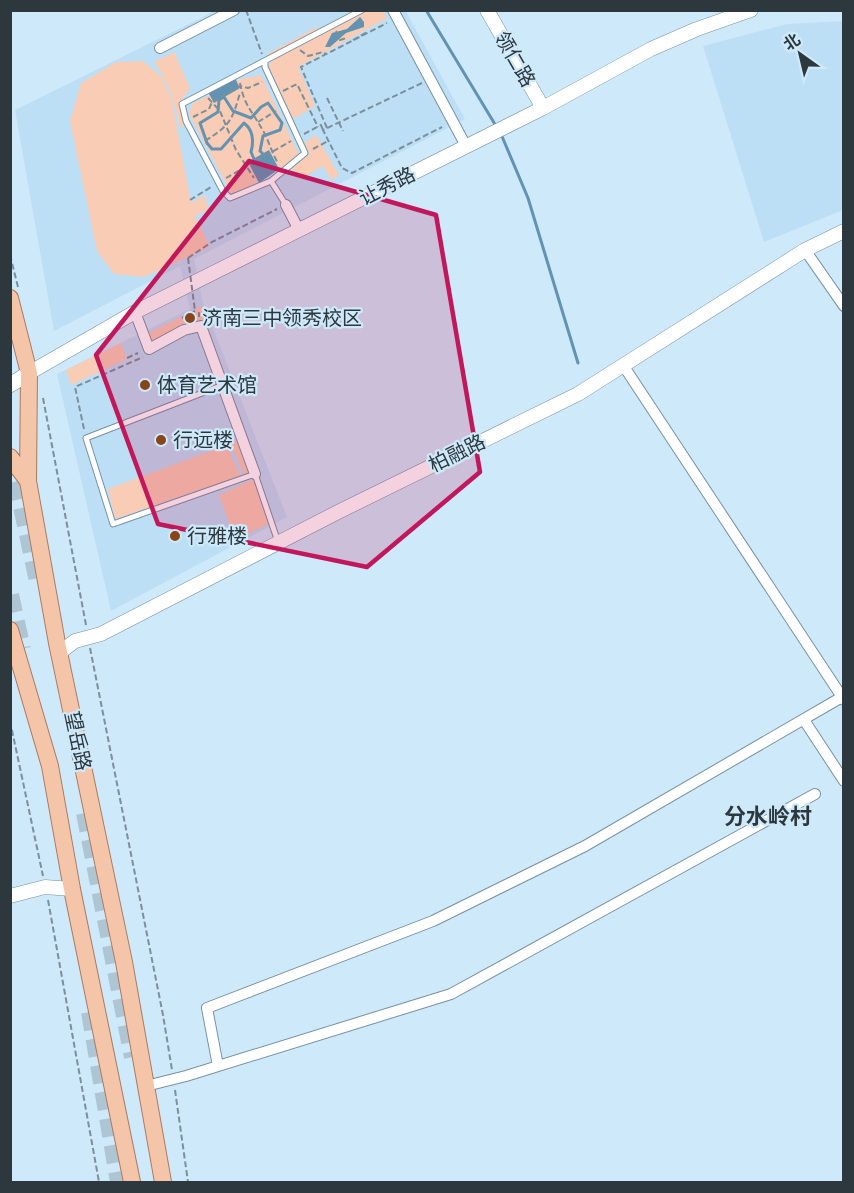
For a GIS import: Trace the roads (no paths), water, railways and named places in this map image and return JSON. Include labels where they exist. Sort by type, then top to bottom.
[{"type":"main road","name":"望岳路","points":[[14,293],[29,373],[28,481],[59,653],[120,939],[163,1182]]},
{"type":"main road","points":[[10,383],[29,373]]},
{"type":"main road","points":[[10,457],[28,481]]},
{"type":"main road","name":"望岳路","points":[[10,630],[50,766],[72,889],[132,1182]]},
{"type":"street","points":[[160,48],[234,10]]},
{"type":"street","name":"领仁路","points":[[487,10],[543,108]]},
{"type":"street","name":"让秀路","points":[[29,373],[135,312],[543,108],[651,49],[697,29],[751,10]]},
{"type":"street","points":[[393,15],[466,146]]},
{"type":"street","points":[[286,205],[299,230]]},
{"type":"street","name":"柏融路","points":[[59,653],[75,641],[88,639],[578,393],[805,250],[843,231]]},
{"type":"street","points":[[805,250],[843,306]]},
{"type":"street","points":[[135,312],[148,351],[184,330],[201,326],[255,474]]},
{"type":"street","points":[[218,1066],[207,1008],[433,921],[585,846],[843,699],[622,365]]},
{"type":"street","points":[[804,720],[843,781]]},
{"type":"street","points":[[146,1086],[451,994],[815,794]]},
{"type":"street","points":[[10,897],[45,887],[72,889]]},
{"type":"lane","points":[[265,62],[270,78],[305,153],[271,181],[230,198],[219,183],[186,121],[182,104],[363,10]]},
{"type":"lane","points":[[271,181],[286,205]]},
{"type":"lane","points":[[223,385],[86,438],[113,524],[255,474],[278,542]]},
{"type":"waterway","points":[[426,10],[496,126]]},
{"type":"waterway","points":[[254,159],[251,152],[252,136],[244,123],[221,149],[212,149],[207,143],[200,123],[218,112],[219,100],[224,97],[233,111],[251,118],[268,103],[282,123],[280,130],[263,136],[260,151],[263,154]]},
{"type":"waterway","points":[[501,134],[528,198],[578,363]]},
{"type":"tunnel","points":[[11,455],[39,586]]},
{"type":"tunnel","points":[[10,595],[22,649]]},
{"type":"tunnel","points":[[85,813],[133,1057]]},
{"type":"tunnel","points":[[90,1012],[119,1182]]},
{"type":"place","name":"济南三中领秀校区","points":[[190,318]]},
{"type":"place","name":"体育艺术馆","points":[[145,385]]},
{"type":"place","name":"行远楼","points":[[161,440]]},
{"type":"place","name":"行雅楼","points":[[175,536]]},
{"type":"district","name":"分水岭村","points":[[768,816]]}]
